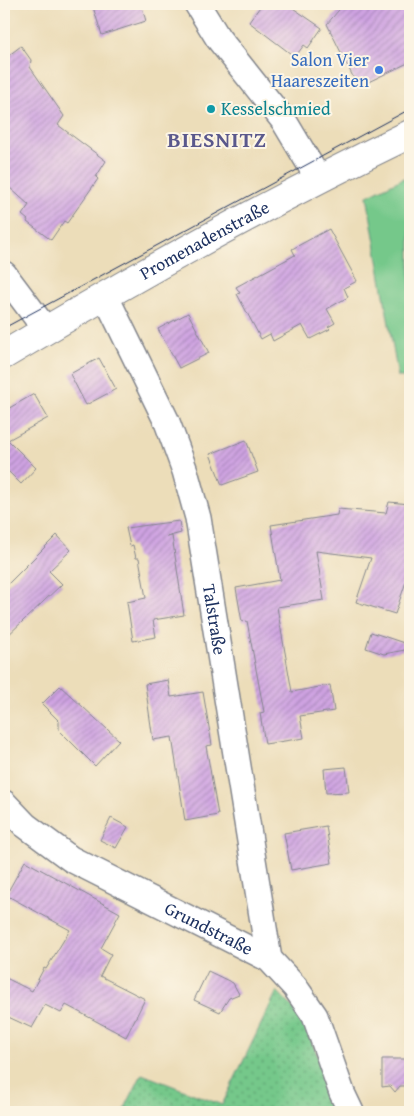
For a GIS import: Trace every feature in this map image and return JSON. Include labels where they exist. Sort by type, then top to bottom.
[{"type":"main road","name":"Promenadenstraße","points":[[4,355],[105,295],[318,178],[410,134]]},
{"type":"street","points":[[197,4],[218,38],[284,121],[318,178]]},
{"type":"street","points":[[4,274],[46,330]]},
{"type":"street","name":"Talstraße","points":[[105,295],[167,422],[198,518],[269,959]]},
{"type":"street","name":"Grundstraße","points":[[4,803],[25,825],[71,860],[269,959],[295,987],[315,1016],[342,1093],[351,1112]]},
{"type":"green space","points":[[410,175],[410,377],[398,377],[367,196]]},
{"type":"green space","points":[[277,991],[301,1016],[341,1112],[123,1112],[142,1074],[222,1105]]},
{"type":"building","points":[[92,4],[141,4],[146,21],[102,35]]},
{"type":"building","points":[[262,4],[287,4],[322,28],[308,48],[304,45],[295,57],[249,22]]},
{"type":"building","points":[[344,4],[410,4],[410,62],[358,87],[327,24]]},
{"type":"building","points":[[21,46],[31,60],[30,67],[64,116],[58,125],[106,161],[96,177],[98,179],[67,223],[64,221],[51,240],[27,222],[28,220],[22,215],[29,205],[9,187],[4,177],[4,59]]},
{"type":"building","points":[[329,229],[357,281],[344,288],[348,297],[327,309],[335,323],[328,327],[330,329],[310,339],[302,325],[273,341],[270,334],[261,339],[237,294],[240,293],[236,287],[295,255],[292,249]]},
{"type":"building","points":[[188,313],[209,353],[179,368],[158,329]]},
{"type":"building","points":[[99,358],[116,389],[86,405],[70,374]]},
{"type":"building","points":[[34,394],[48,418],[8,440],[36,468],[21,484],[4,467],[4,411]]},
{"type":"building","points":[[246,440],[258,472],[222,485],[210,454]]},
{"type":"building","points":[[389,502],[410,504],[410,570],[395,614],[356,602],[371,558],[316,551],[324,600],[277,607],[292,692],[330,685],[334,711],[300,716],[304,738],[265,744],[260,713],[264,712],[247,621],[242,622],[236,588],[280,580],[271,525],[337,515],[338,509],[386,513]]},
{"type":"building","points":[[179,521],[181,533],[166,537],[172,536],[184,615],[153,620],[156,637],[133,641],[127,602],[146,598],[139,558],[136,558],[133,545],[130,546],[126,528]]},
{"type":"building","points":[[57,535],[71,550],[49,571],[62,584],[4,639],[4,588]]},
{"type":"building","points":[[371,632],[410,645],[410,649],[384,654],[366,648]]},
{"type":"building","points":[[168,680],[171,697],[203,692],[212,745],[206,746],[218,815],[185,821],[172,737],[153,740],[145,684]]},
{"type":"building","points":[[60,686],[119,740],[95,766],[59,730],[59,721],[42,704]]},
{"type":"building","points":[[346,767],[349,792],[326,793],[324,769]]},
{"type":"building","points":[[111,818],[128,827],[116,848],[100,840]]},
{"type":"building","points":[[326,826],[332,863],[291,870],[284,833]]},
{"type":"building","points":[[25,861],[120,913],[101,948],[111,954],[100,976],[145,999],[126,1037],[66,1005],[61,1013],[45,1005],[32,1028],[4,1015],[4,977],[32,991],[44,968],[46,969],[70,930],[6,895]]},
{"type":"building","points":[[208,971],[233,983],[239,994],[229,998],[220,1012],[194,1000]]},
{"type":"building","points":[[382,1059],[410,1059],[410,1086],[400,1086],[395,1092],[390,1086],[382,1087]]},
{"type":"tram line","points":[[4,328],[410,109]]},
{"type":"place","name":"Salon Vier Haareszeiten","points":[[379,70]]},
{"type":"place","name":"Kesselschmied","points":[[211,109]]},
{"type":"district","name":"BIESNITZ","points":[[217,139]]}]
